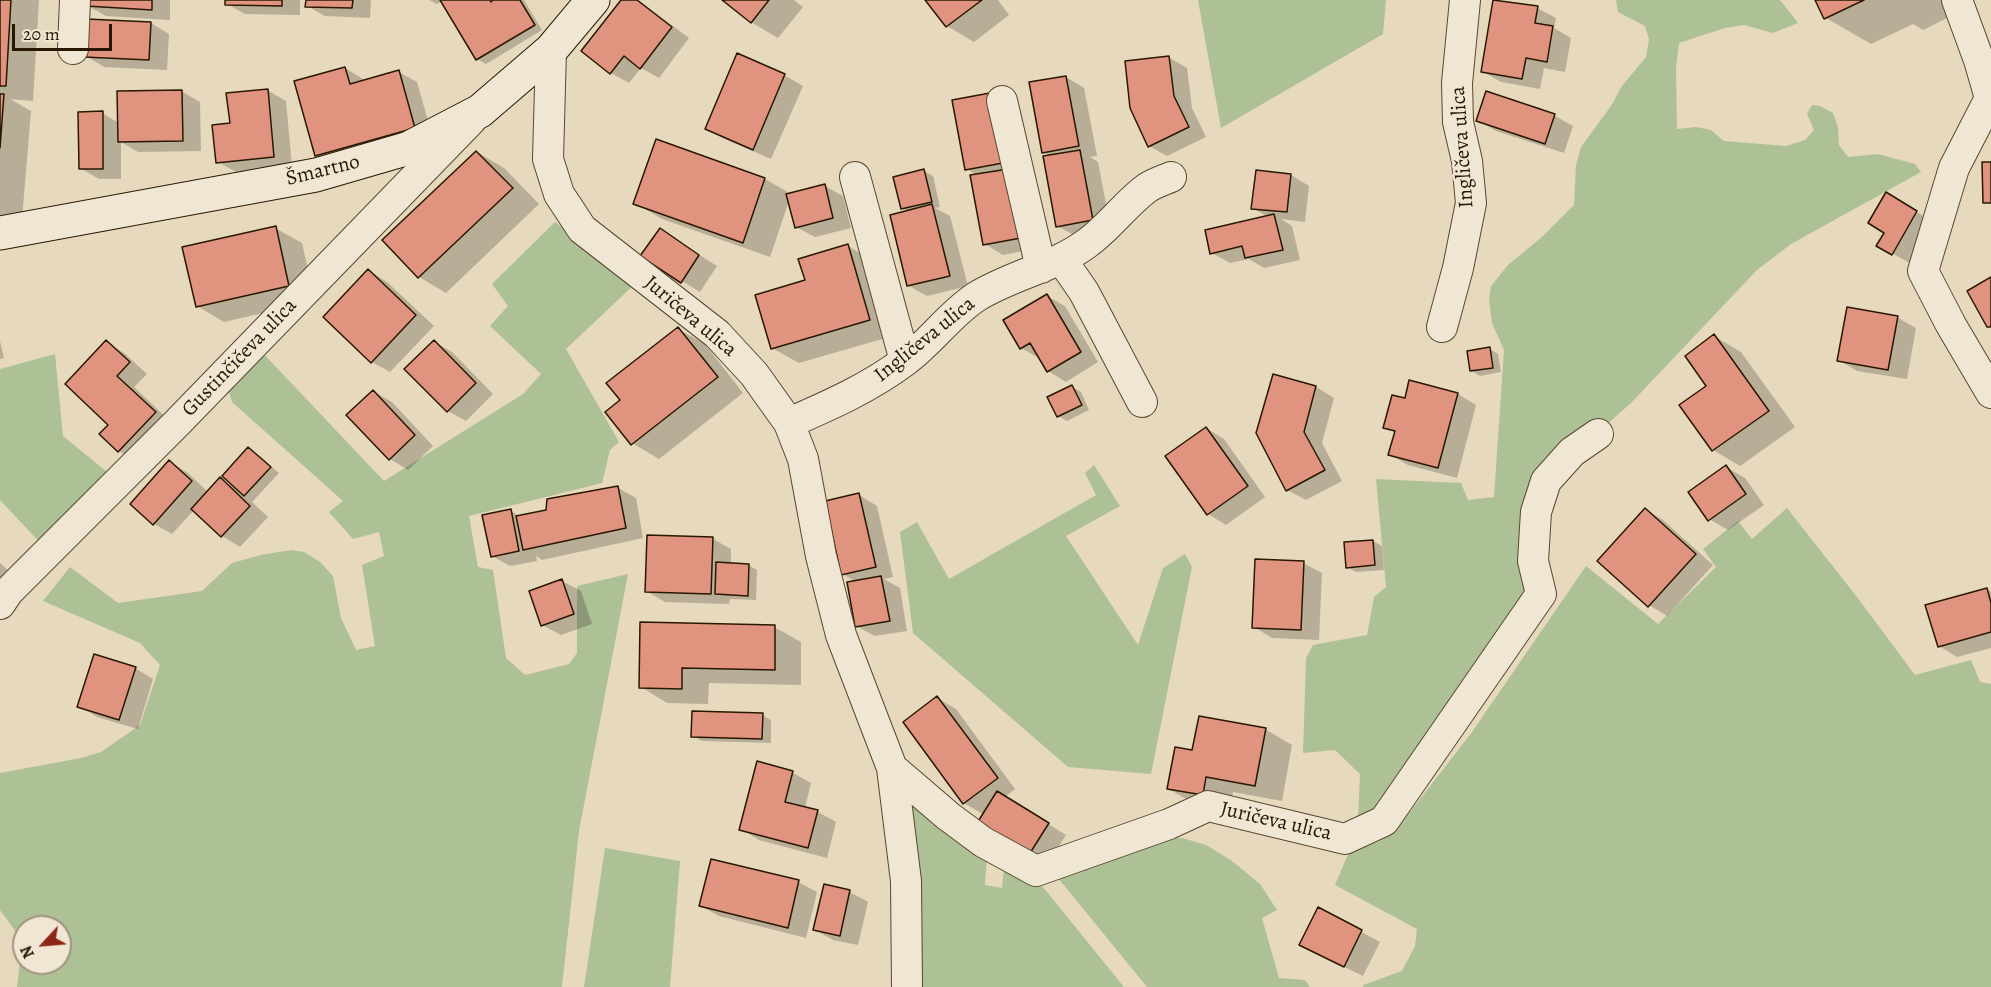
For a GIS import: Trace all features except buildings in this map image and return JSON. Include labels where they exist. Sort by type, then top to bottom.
[{"type":"main road","name":"Šmartno","points":[[0,233],[316,175],[409,148],[480,111],[551,50],[593,0]]},
{"type":"street","points":[[73,49],[75,0]]},
{"type":"street","name":"Ingličeva ulica","points":[[1442,327],[1458,268],[1471,203],[1467,161],[1458,122],[1457,83],[1465,0]]},
{"type":"street","points":[[1957,0],[1991,98],[1954,168],[1923,271],[1951,325],[1991,393]]},
{"type":"street","name":"Juričeva ulica","points":[[551,50],[548,159],[559,194],[582,229],[717,334],[754,374],[789,423],[802,459],[821,556],[841,635],[892,768],[906,881],[907,987]]},
{"type":"street","points":[[1002,101],[1052,264],[1084,292],[1142,402]]},
{"type":"street","name":"Gustinčičeva ulica","points":[[0,604],[9,592],[186,414],[480,111]]},
{"type":"street","points":[[855,177],[905,361]]},
{"type":"street","name":"Ingličeva ulica","points":[[789,423],[853,395],[905,361],[975,298],[993,288],[1052,264],[1088,243],[1148,188],[1172,177]]},
{"type":"street","name":"Juričeva ulica","points":[[892,768],[948,816],[983,842],[1036,871],[1169,824],[1209,806],[1345,839],[1384,821],[1541,594],[1533,561],[1536,512],[1546,481],[1572,452],[1598,434]]},
{"type":"green space","points":[[1198,0],[1386,0],[1383,34],[1221,128]]},
{"type":"green space","points":[[1616,0],[1780,0],[1798,23],[1773,33],[1744,25],[1725,28],[1679,43],[1676,68],[1677,129],[1696,127],[1711,130],[1724,141],[1786,146],[1805,140],[1814,130],[1807,114],[1812,105],[1820,106],[1833,113],[1838,127],[1839,145],[1848,157],[1878,154],[1915,164],[1921,172],[1791,244],[1757,270],[1631,403],[1552,477],[1533,612],[1401,802],[1358,820],[1360,774],[1335,750],[1303,753],[1306,658],[1313,645],[1367,635],[1374,597],[1386,587],[1376,479],[1461,483],[1468,500],[1494,497],[1504,350],[1492,323],[1489,300],[1491,286],[1508,265],[1543,236],[1574,205],[1576,165],[1581,147],[1611,106],[1622,86],[1646,57],[1649,39],[1645,26],[1618,12]]},
{"type":"green space","points":[[555,222],[637,282],[566,349],[619,442],[610,450],[602,483],[469,516],[478,567],[493,570],[506,658],[525,675],[569,664],[577,653],[577,586],[628,574],[579,831],[562,987],[17,987],[18,975],[72,975],[72,915],[12,915],[12,926],[0,910],[0,773],[81,758],[101,752],[140,725],[160,665],[140,643],[43,601],[70,567],[118,603],[202,591],[232,563],[291,550],[304,552],[320,562],[333,576],[341,618],[356,650],[375,646],[362,565],[384,556],[379,532],[353,539],[329,512],[343,501],[232,402],[226,382],[259,349],[384,481],[523,394],[541,374],[490,326],[508,306],[492,284]]},
{"type":"green space","points":[[55,354],[63,436],[112,476],[45,548],[0,500],[0,369]]},
{"type":"green space","points":[[1094,465],[1120,506],[1066,536],[1138,645],[1163,568],[1185,554],[1192,567],[1151,774],[1068,767],[913,633],[900,532],[917,522],[949,579],[1096,495],[1085,473]]},
{"type":"green space","points":[[1787,508],[1915,675],[1971,660],[1980,682],[1991,684],[1991,987],[1363,987],[1363,985],[1402,971],[1415,946],[1417,929],[1335,885],[1349,852],[1380,841],[1396,830],[1472,732],[1586,566],[1658,624],[1716,567],[1703,549],[1738,521],[1752,539]]},
{"type":"green space","points":[[911,798],[987,855],[985,885],[1002,888],[1004,868],[1043,887],[1124,987],[914,987]]},
{"type":"green space","points":[[1182,838],[1206,845],[1232,861],[1260,884],[1277,910],[1262,918],[1279,978],[1305,980],[1310,987],[1147,987],[1054,873],[1158,839]]},
{"type":"green space","points":[[605,848],[680,861],[670,987],[584,987]]}]
